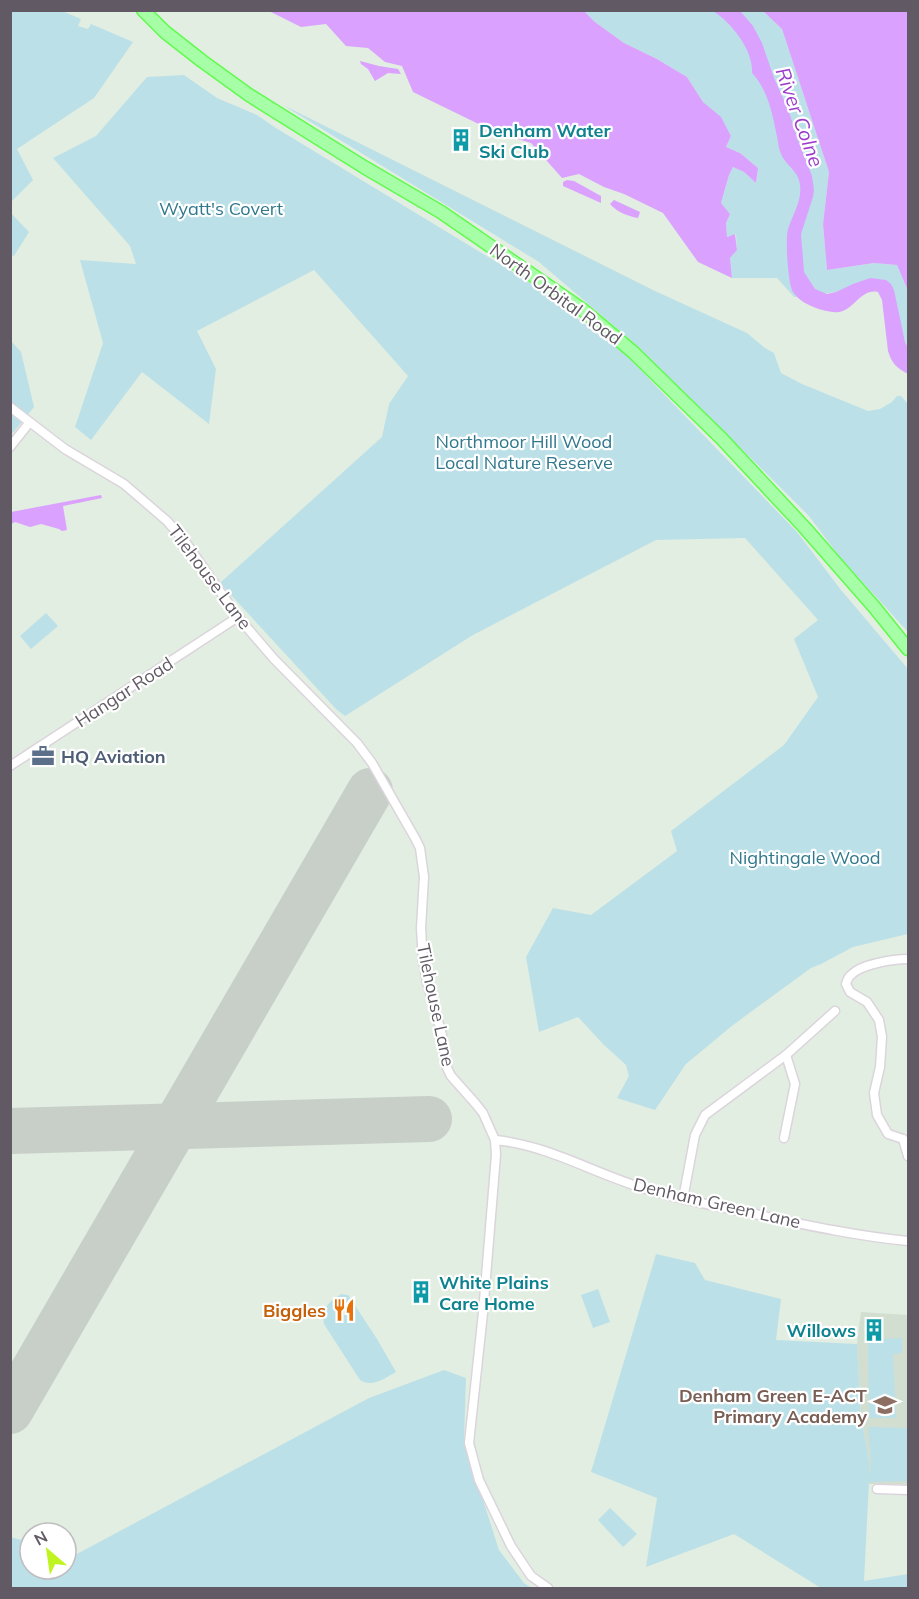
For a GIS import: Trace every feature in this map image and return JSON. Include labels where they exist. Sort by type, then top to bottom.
[{"type":"main road","name":"North Orbital Road","points":[[143,10],[165,32],[252,97],[441,212],[583,310],[633,352],[722,439],[805,528],[909,649]]},
{"type":"street","name":"Tilehouse Lane","points":[[10,407],[63,448],[124,484],[161,515],[184,540],[238,617],[274,659],[357,743],[372,763],[416,838],[424,877],[421,928],[423,961],[442,1035],[447,1068],[451,1076],[483,1113],[495,1140],[496,1155],[483,1313],[469,1443],[479,1480],[511,1546],[531,1576],[548,1588]]},
{"type":"street","points":[[10,447],[29,423]]},
{"type":"street","name":"Hangar Road","points":[[10,766],[238,617]]},
{"type":"street","points":[[909,959],[866,966],[851,974],[846,984],[850,992],[867,1002],[879,1020],[882,1037],[880,1067],[873,1093],[876,1115],[888,1134],[906,1137],[909,1156]]},
{"type":"street","points":[[683,1199],[695,1135],[705,1115],[786,1055],[835,1011]]},
{"type":"street","points":[[784,1138],[795,1084],[786,1055]]},
{"type":"street","name":"Denham Green Lane","points":[[495,1140],[550,1152],[642,1188],[683,1199],[871,1237],[909,1240]]},
{"type":"street","points":[[877,1490],[909,1490]]},
{"type":"shaded area","points":[[269,11],[584,11],[624,43],[687,77],[703,102],[721,117],[731,136],[726,147],[740,153],[758,168],[756,183],[744,172],[733,167],[721,203],[730,214],[726,223],[727,237],[735,234],[737,250],[730,258],[732,278],[698,262],[663,213],[579,174],[562,178],[531,143],[495,132],[413,92],[402,66],[385,62],[368,48],[346,46],[326,24],[301,27]]},
{"type":"shaded area","points":[[713,11],[740,11],[753,26],[788,109],[812,176],[813,197],[801,234],[804,272],[815,289],[827,294],[870,278],[886,280],[891,284],[908,348],[908,374],[895,365],[888,351],[882,300],[878,292],[867,293],[849,307],[836,312],[810,305],[800,300],[793,292],[788,271],[787,234],[800,197],[799,180],[781,154],[768,101],[762,86],[752,73],[752,64],[745,47],[727,22]]},
{"type":"shaded area","points":[[763,11],[908,11],[908,291],[897,265],[874,263],[827,270],[823,224],[829,172],[782,29]]},
{"type":"shaded area","points":[[360,61],[398,69],[401,74],[388,73],[375,81]]},
{"type":"shaded area","points":[[574,181],[601,196],[601,203],[563,186],[563,182]]},
{"type":"shaded area","points":[[614,200],[640,212],[638,218],[616,209],[610,204]]},
{"type":"shaded area","points":[[101,495],[102,498],[63,506],[67,530],[62,531],[41,524],[30,527],[15,522],[11,524],[11,512]]},
{"type":"shaded area","name":"Denham Green E-ACT Primary Academy","points":[[861,1312],[908,1315],[908,1484],[869,1484],[869,1460],[861,1416],[857,1344]]},
{"type":"green space","points":[[11,10],[62,11],[81,19],[78,26],[88,29],[91,24],[133,42],[94,98],[17,149],[33,180],[11,202]]},
{"type":"green space","points":[[584,11],[763,11],[782,29],[829,172],[823,224],[827,270],[874,263],[897,265],[908,291],[908,348],[891,284],[870,278],[836,292],[794,297],[777,278],[732,278],[730,258],[737,250],[736,234],[727,237],[726,223],[730,214],[721,203],[733,167],[744,172],[756,183],[758,168],[740,153],[726,147],[731,136],[721,118],[703,102],[687,77],[624,43]]},
{"type":"green space","points":[[184,75],[217,98],[257,115],[526,280],[627,356],[797,532],[841,590],[908,669],[908,934],[853,947],[811,968],[733,1025],[686,1064],[655,1110],[617,1098],[629,1076],[626,1065],[578,1017],[539,1032],[526,957],[553,908],[591,915],[677,851],[671,831],[784,745],[818,697],[794,639],[818,620],[745,538],[656,540],[473,635],[345,716],[336,709],[220,583],[382,437],[389,404],[408,376],[314,270],[197,331],[216,369],[209,424],[142,372],[91,440],[75,427],[103,343],[80,260],[136,264],[130,246],[53,158],[96,136],[147,77]]},
{"type":"green space","points":[[283,105],[655,291],[747,333],[774,353],[781,373],[802,384],[868,411],[880,409],[897,396],[901,396],[908,404],[908,632],[839,556],[809,516],[635,344],[539,262]]},
{"type":"green space","points":[[11,213],[29,232],[14,256],[11,255]]},
{"type":"green space","points":[[11,341],[21,352],[34,407],[11,435]]},
{"type":"green space","points":[[46,613],[58,626],[31,649],[20,636]]},
{"type":"green space","points":[[656,1254],[695,1263],[705,1280],[781,1299],[776,1340],[857,1344],[861,1416],[869,1460],[869,1480],[871,1461],[868,1427],[908,1428],[908,1481],[869,1482],[864,1581],[908,1574],[908,1588],[821,1588],[734,1534],[646,1567],[657,1498],[591,1472]]},
{"type":"green space","points":[[598,1289],[610,1322],[593,1328],[581,1295]]},
{"type":"green space","points":[[341,1294],[348,1295],[396,1372],[374,1383],[360,1380],[324,1324],[324,1313],[327,1306]]},
{"type":"green space","points":[[902,1338],[902,1353],[893,1354],[896,1418],[869,1418],[868,1340]]},
{"type":"green space","points":[[444,1370],[466,1378],[464,1441],[499,1550],[524,1583],[532,1588],[11,1588],[10,1537],[18,1539],[18,1581],[78,1581],[78,1553],[369,1398]]},
{"type":"green space","points":[[610,1508],[637,1534],[623,1547],[598,1520]]},
{"type":"runway","points":[[10,1411],[370,791]]},
{"type":"runway","points":[[10,1131],[429,1119]]},
{"type":"place","name":"Denham Water Ski Club","points":[[461,140]]},
{"type":"place","name":"HQ Aviation","points":[[43,756]]},
{"type":"place","name":"White Plains Care Home","points":[[421,1292]]},
{"type":"place","name":"Biggles","points":[[344,1310]]},
{"type":"place","name":"Willows","points":[[874,1330]]},
{"type":"place","name":"Denham Green E-ACT Primary Academy","points":[[885,1405]]},
{"type":"water label","name":"River Colne","points":[[800,117]]},
{"type":"park label","name":"Wyatt's Covert","points":[[221,208]]},
{"type":"park label","name":"Northmoor Hill Wood Local Nature Reserve","points":[[524,451]]},
{"type":"park label","name":"Nightingale Wood","points":[[805,857]]}]
